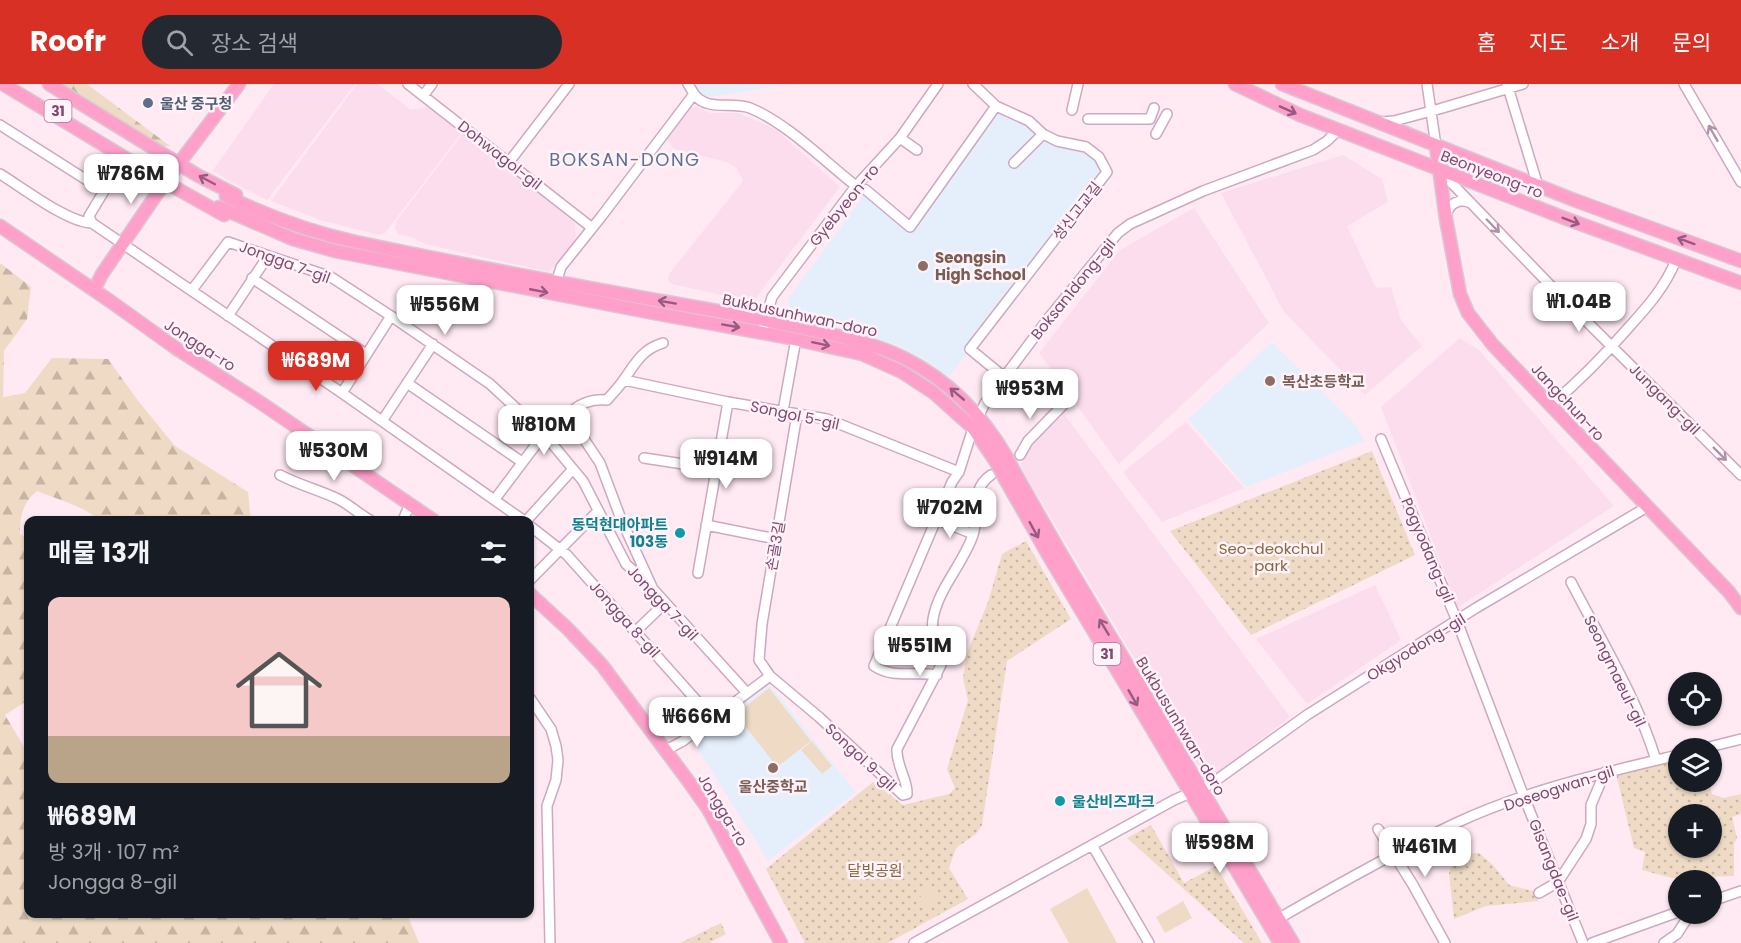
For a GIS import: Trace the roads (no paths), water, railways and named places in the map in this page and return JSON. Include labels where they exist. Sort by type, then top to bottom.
[{"type":"main road","points":[[3,84],[165,182],[243,224],[316,251],[374,264],[502,278]]},
{"type":"main road","name":"31","points":[[14,84],[105,132],[39,84]]},
{"type":"main road","points":[[49,84],[179,164],[254,204],[337,233],[381,242],[502,278]]},
{"type":"main road","name":"Beonyeong-ro","points":[[1235,84],[1281,107],[1378,146],[1741,283]]},
{"type":"main road","name":"Beonyeong-ro","points":[[1282,84],[1538,186],[1741,261]]},
{"type":"main road","points":[[94,290],[165,182],[237,85]]},
{"type":"main road","points":[[1378,146],[1390,140],[1385,126]]},
{"type":"main road","name":"Jangchun-ro","points":[[1436,146],[1456,275],[1468,314],[1493,345],[1729,592],[1741,608]]},
{"type":"main road","name":"Bukbusunhwan-doro","points":[[222,202],[269,230],[317,246],[865,342],[909,360],[960,397],[993,434],[1001,459],[1050,558],[1261,902]]},
{"type":"main road","name":"Jongga-ro","points":[[0,226],[177,350],[258,401],[427,516]]},
{"type":"main road","name":"Bukbusunhwan-doro","points":[[502,278],[556,283],[764,326],[796,339],[862,354],[902,372],[934,393],[973,428],[1001,459]]},
{"type":"main road","name":"Jongga-ro","points":[[534,598],[602,665],[666,750],[708,809],[781,943]]},
{"type":"main road","points":[[1215,824],[1301,943]]},
{"type":"main road","points":[[1215,824],[1252,907],[1273,943]]},
{"type":"main road","points":[[1261,902],[1280,943]]},
{"type":"main road","points":[[1261,902],[1293,943]]},
{"type":"street","name":"Dohwagol-gil","points":[[408,84],[591,227]]},
{"type":"street","points":[[423,96],[432,84]]},
{"type":"street","points":[[510,162],[569,84]]},
{"type":"street","points":[[688,84],[703,103],[743,105],[779,123],[856,186],[866,190],[910,226],[996,106]]},
{"type":"street","name":"Gyebyeon-ro","points":[[764,326],[772,297],[856,186],[900,138],[938,84]]},
{"type":"street","name":"성신고교길","points":[[973,84],[996,106],[1029,121],[1043,134],[1057,141],[1086,147],[1099,157],[1107,172],[970,349],[1004,377]]},
{"type":"street","points":[[1072,110],[1078,84]]},
{"type":"street","points":[[1427,84],[1436,146]]},
{"type":"street","points":[[1373,121],[1394,121],[1508,86],[1523,84]]},
{"type":"street","points":[[1684,84],[1741,182]]},
{"type":"street","points":[[1508,86],[1538,186]]},
{"type":"street","points":[[556,283],[561,267],[694,94]]},
{"type":"street","points":[[1088,119],[1150,119],[1154,108]]},
{"type":"street","points":[[1156,134],[1167,114]]},
{"type":"street","points":[[0,125],[104,191],[89,216],[92,223],[519,516]]},
{"type":"street","name":"Boksan1dong-gil","points":[[937,675],[889,674],[874,666],[952,482],[959,472],[978,415],[1004,377],[1118,232],[1130,224],[1203,191],[1313,150],[1338,130]]},
{"type":"street","points":[[1014,163],[1043,134]]},
{"type":"street","points":[[900,138],[917,150]]},
{"type":"street","name":"Jungang-gil","points":[[1438,169],[1741,475]]},
{"type":"street","points":[[0,174],[65,214],[83,223],[92,223]]},
{"type":"street","points":[[1446,219],[1449,208],[1455,202],[1471,203]]},
{"type":"street","name":"Jongga 7-gil","points":[[192,290],[228,242],[331,278],[490,384],[544,434],[583,481],[626,564],[653,589],[664,604],[747,693]]},
{"type":"street","points":[[228,316],[268,256]]},
{"type":"street","points":[[1550,406],[1579,381],[1658,295],[1677,260]]},
{"type":"street","points":[[252,278],[366,354]]},
{"type":"street","points":[[342,393],[391,316]]},
{"type":"street","points":[[783,411],[796,339]]},
{"type":"street","points":[[653,589],[621,519],[600,463],[568,415],[576,406],[594,400],[607,400],[624,380],[637,359],[650,347],[663,343]]},
{"type":"street","points":[[382,421],[433,344]]},
{"type":"street","name":"Songol 5-gil","points":[[624,380],[826,420],[959,472]]},
{"type":"street","points":[[407,383],[522,462]]},
{"type":"street","points":[[698,573],[728,402]]},
{"type":"street","points":[[1020,455],[1028,441],[1065,403]]},
{"type":"street","name":"손골3길","points":[[770,676],[761,665],[759,655],[797,414]]},
{"type":"street","points":[[495,499],[544,434]]},
{"type":"street","name":"Pogyodang-gil","points":[[1381,439],[1457,621],[1524,797]]},
{"type":"street","points":[[644,458],[716,469]]},
{"type":"street","points":[[529,516],[573,469]]},
{"type":"street","points":[[280,475],[338,499],[365,516]]},
{"type":"street","points":[[937,675],[941,660],[934,640],[934,614],[973,534],[977,493],[985,479],[992,475]]},
{"type":"street","points":[[405,516],[410,504]]},
{"type":"street","name":"Okgyodong-gil","points":[[1195,791],[1211,784],[1306,716],[1457,621],[1647,507]]},
{"type":"street","points":[[534,576],[598,511]]},
{"type":"street","points":[[936,519],[973,534]]},
{"type":"street","points":[[706,525],[776,539]]},
{"type":"street","name":"Jongga 8-gil","points":[[534,529],[559,549],[636,631],[713,719]]},
{"type":"street","name":"Seongmaeul-gil","points":[[1571,582],[1626,689],[1656,760]]},
{"type":"street","points":[[636,631],[664,604]]},
{"type":"street","name":"Songol 9-gil","points":[[770,676],[819,717],[903,795],[907,794],[907,789],[898,764],[897,749],[937,675]]},
{"type":"street","points":[[666,750],[683,741],[770,676]]},
{"type":"street","points":[[534,704],[551,729],[558,760],[556,780],[547,806],[550,943]]},
{"type":"street","points":[[1722,744],[1741,739]]},
{"type":"street","name":"Doseogwan-gil","points":[[1283,916],[1359,872],[1458,822],[1524,797],[1605,772],[1668,757]]},
{"type":"street","points":[[1539,893],[1558,882],[1589,832],[1591,805],[1605,772]]},
{"type":"street","points":[[914,943],[1174,800],[1195,791]]},
{"type":"street","name":"Gisangdae-gil","points":[[1524,797],[1583,943]]},
{"type":"street","points":[[1378,829],[1445,943]]},
{"type":"street","points":[[1092,845],[1149,943]]},
{"type":"street","points":[[1722,898],[1741,891]]},
{"type":"street","points":[[1592,943],[1668,916]]},
{"type":"street","points":[[1664,943],[1677,934],[1684,924]]},
{"type":"place","name":"울산 중구청","points":[[148,103]]},
{"type":"place","name":"Seongsin High School","points":[[923,266]]},
{"type":"place","name":"복산초등학교","points":[[1270,381]]},
{"type":"place","name":"동덕현대아파트 103동","points":[[680,533]]},
{"type":"place","name":"울산중학교","points":[[773,768]]},
{"type":"place","name":"울산비즈파크","points":[[1060,801]]},
{"type":"district","name":"BOKSAN-DONG","points":[[625,159]]},
{"type":"park label","name":"Seo-deokchul park","points":[[1271,556]]},
{"type":"park label","name":"달빛공원","points":[[875,870]]}]
